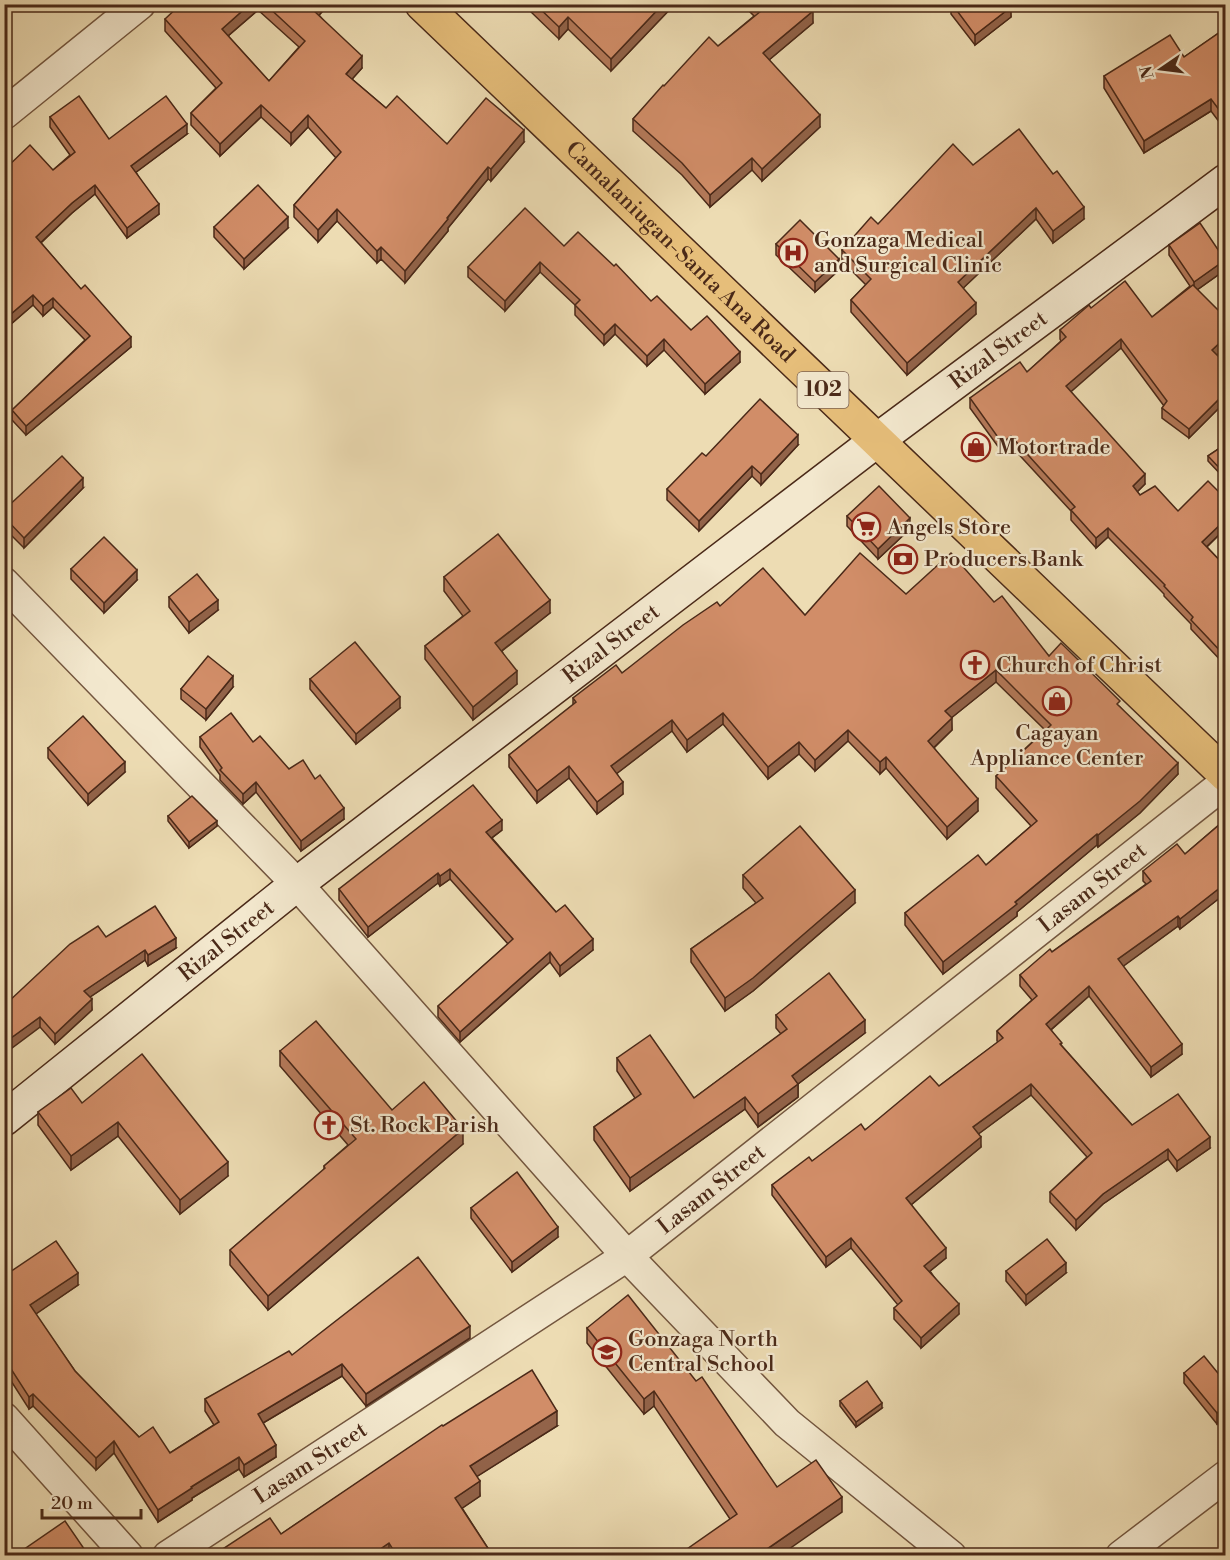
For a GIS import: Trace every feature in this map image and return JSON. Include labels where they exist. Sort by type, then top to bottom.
[{"type":"main road","name":"Camalaniugan-Santa Ana Road","points":[[422,4],[1226,775]]},
{"type":"street","points":[[4,114],[140,4]]},
{"type":"street","name":"Rizal Street","points":[[4,1119],[297,884],[876,441],[1226,181]]},
{"type":"street","points":[[4,582],[297,884],[627,1256],[787,1423],[951,1556]]},
{"type":"street","name":"Lasam Street","points":[[168,1556],[627,1256],[1226,782]]},
{"type":"street","points":[[4,1418],[128,1556]]},
{"type":"street","points":[[1120,1556],[1226,1476]]},
{"type":"building","points":[[181,4],[191,4],[194,8],[197,4],[250,4],[222,29],[269,81],[305,41],[265,4],[318,4],[313,10],[362,56],[346,74],[386,108],[397,96],[447,144],[486,98],[524,130],[491,169],[488,167],[405,271],[381,247],[377,251],[337,209],[318,230],[294,205],[341,152],[308,115],[291,133],[261,105],[220,144],[191,113],[222,83],[165,19]]},
{"type":"building","points":[[535,4],[663,4],[611,59],[568,17],[559,27]]},
{"type":"building","points":[[754,4],[808,4],[813,11],[763,53],[820,115],[762,169],[752,158],[710,195],[682,163],[633,119],[709,37],[718,46],[761,11]]},
{"type":"building","points":[[952,4],[1009,4],[1011,7],[975,35]]},
{"type":"building","points":[[1226,28],[1226,119],[1211,99],[1144,141],[1104,76],[1170,35],[1184,57]]},
{"type":"building","points":[[79,96],[109,139],[166,96],[187,124],[131,166],[159,204],[127,228],[95,185],[36,237],[81,289],[85,285],[131,337],[26,426],[12,410],[90,336],[53,298],[43,306],[33,295],[4,320],[4,264],[10,259],[4,252],[4,170],[30,145],[53,170],[75,152],[50,117]]},
{"type":"building","points":[[1019,129],[1053,174],[1057,171],[1084,207],[1053,231],[1036,208],[958,282],[976,303],[907,363],[851,300],[871,279],[842,250],[871,217],[878,224],[953,144],[973,165]]},
{"type":"building","points":[[258,185],[288,217],[244,259],[214,227]]},
{"type":"building","points":[[525,208],[564,246],[578,232],[614,266],[616,264],[651,301],[657,296],[691,330],[707,316],[740,352],[705,384],[664,339],[647,356],[615,324],[604,335],[575,305],[580,300],[540,262],[505,301],[468,267]]},
{"type":"building","points":[[800,220],[839,259],[815,282],[776,244]]},
{"type":"building","points":[[1200,223],[1225,260],[1194,282],[1169,245]]},
{"type":"building","points":[[1125,281],[1152,317],[1193,285],[1226,318],[1226,337],[1212,350],[1226,364],[1226,392],[1189,429],[1162,408],[1167,401],[1121,339],[1066,386],[1145,474],[1133,486],[1140,495],[1155,486],[1178,511],[1208,481],[1226,499],[1226,519],[1202,542],[1226,567],[1226,657],[1191,620],[1193,617],[1165,585],[1108,528],[1096,538],[1071,510],[1075,507],[1011,436],[1002,443],[970,398],[1020,362],[1027,372],[1066,337],[1060,330],[1089,305],[1091,308]]},
{"type":"building","points":[[760,399],[798,435],[761,474],[752,466],[699,521],[667,489],[702,453],[706,456]]},
{"type":"building","points":[[1226,444],[1226,475],[1208,456]]},
{"type":"building","points":[[62,456],[83,478],[24,538],[4,517],[4,510]]},
{"type":"building","points":[[879,486],[910,518],[878,549],[847,516]]},
{"type":"building","points":[[498,534],[550,600],[495,643],[517,671],[473,707],[425,646],[470,611],[444,577]]},
{"type":"building","points":[[104,537],[137,570],[104,603],[71,569]]},
{"type":"building","points":[[860,553],[906,594],[951,553],[994,602],[1002,596],[1049,656],[1061,643],[1120,701],[1117,704],[1178,763],[1140,801],[1015,902],[1017,904],[943,962],[905,913],[978,855],[986,865],[1037,821],[996,776],[1051,725],[996,670],[945,711],[952,718],[928,741],[978,799],[947,827],[886,757],[880,762],[848,730],[815,760],[799,742],[768,767],[723,713],[687,740],[672,720],[611,766],[623,782],[597,802],[569,766],[537,791],[509,755],[576,702],[573,698],[616,665],[622,673],[683,625],[717,602],[720,606],[763,568],[805,615]]},
{"type":"building","points":[[197,574],[218,600],[189,622],[169,597]]},
{"type":"building","points":[[355,642],[400,697],[356,734],[310,679]]},
{"type":"building","points":[[208,656],[233,676],[206,709],[181,689]]},
{"type":"building","points":[[231,713],[253,742],[260,736],[289,769],[303,760],[315,779],[320,775],[344,808],[301,841],[256,782],[243,794],[220,770],[222,768],[200,737]]},
{"type":"building","points":[[83,716],[125,762],[88,794],[48,748]]},
{"type":"building","points":[[473,785],[502,820],[486,832],[556,912],[565,905],[593,939],[560,966],[550,952],[460,1032],[438,1006],[513,939],[450,869],[440,876],[438,873],[368,927],[339,889]]},
{"type":"building","points":[[192,796],[217,821],[189,842],[168,816]]},
{"type":"building","points":[[1226,819],[1226,883],[1180,919],[1178,916],[1118,959],[1182,1044],[1151,1067],[1089,986],[1046,1024],[1062,1043],[1060,1044],[1132,1125],[1178,1094],[1210,1137],[1177,1161],[1168,1149],[1103,1194],[1076,1220],[1050,1192],[1092,1153],[1031,1084],[973,1127],[981,1137],[906,1198],[946,1248],[924,1266],[959,1304],[921,1338],[894,1308],[902,1301],[851,1238],[826,1257],[772,1185],[809,1157],[812,1161],[861,1124],[865,1130],[930,1076],[939,1086],[1003,1038],[997,1031],[1037,996],[1020,975],[1050,949],[1052,952],[1151,881],[1143,871],[1177,844],[1185,854]]},
{"type":"building","points":[[800,826],[855,890],[753,978],[725,998],[691,949],[763,898],[743,875]]},
{"type":"building","points":[[155,906],[176,938],[148,955],[145,950],[84,991],[92,999],[55,1034],[40,1017],[4,1043],[4,1000],[7,1003],[70,944],[98,926],[106,937]]},
{"type":"building","points":[[829,973],[865,1020],[792,1076],[798,1084],[758,1114],[745,1097],[630,1178],[594,1127],[641,1094],[617,1058],[650,1035],[694,1098],[787,1029],[776,1015]]},
{"type":"building","points":[[316,1021],[392,1110],[424,1082],[463,1129],[268,1296],[230,1250],[356,1139],[280,1051]]},
{"type":"building","points":[[142,1054],[228,1162],[180,1200],[118,1122],[71,1156],[38,1112],[71,1088],[82,1103]]},
{"type":"building","points":[[517,1172],[558,1227],[512,1262],[471,1208]]},
{"type":"building","points":[[1047,1239],[1066,1263],[1026,1295],[1006,1271]]},
{"type":"building","points":[[56,1241],[78,1273],[30,1305],[75,1371],[139,1437],[153,1427],[170,1453],[219,1422],[205,1399],[289,1351],[292,1355],[418,1257],[470,1326],[366,1394],[342,1364],[258,1414],[276,1445],[244,1465],[239,1457],[158,1510],[114,1441],[96,1458],[33,1394],[29,1397],[4,1358],[4,1276]]},
{"type":"building","points":[[628,1295],[696,1381],[702,1377],[777,1487],[816,1460],[842,1497],[757,1556],[677,1556],[737,1514],[654,1391],[644,1399],[587,1328]]},
{"type":"building","points":[[1204,1356],[1226,1383],[1226,1406],[1217,1413],[1184,1373]]},
{"type":"building","points":[[532,1370],[557,1411],[470,1466],[480,1481],[455,1498],[493,1556],[397,1556],[389,1543],[370,1556],[212,1556],[270,1518],[281,1534],[442,1425]]},
{"type":"building","points":[[867,1381],[882,1403],[856,1422],[840,1401]]},
{"type":"building","points":[[4,1443],[9,1450],[4,1453]]},
{"type":"building","points":[[65,1521],[89,1556],[27,1556],[23,1550]]},
{"type":"place","name":"Gonzaga Medical and Surgical Clinic","points":[[793,253]]},
{"type":"place","name":"Motortrade","points":[[976,447]]},
{"type":"place","name":"Angels Store","points":[[866,527]]},
{"type":"place","name":"Producers Bank","points":[[903,559]]},
{"type":"place","name":"Church of Christ","points":[[975,665]]},
{"type":"place","name":"Cagayan Appliance Center","points":[[1057,701]]},
{"type":"place","name":"St. Rock Parish","points":[[329,1125]]},
{"type":"place","name":"Gonzaga North Central School","points":[[607,1352]]}]
